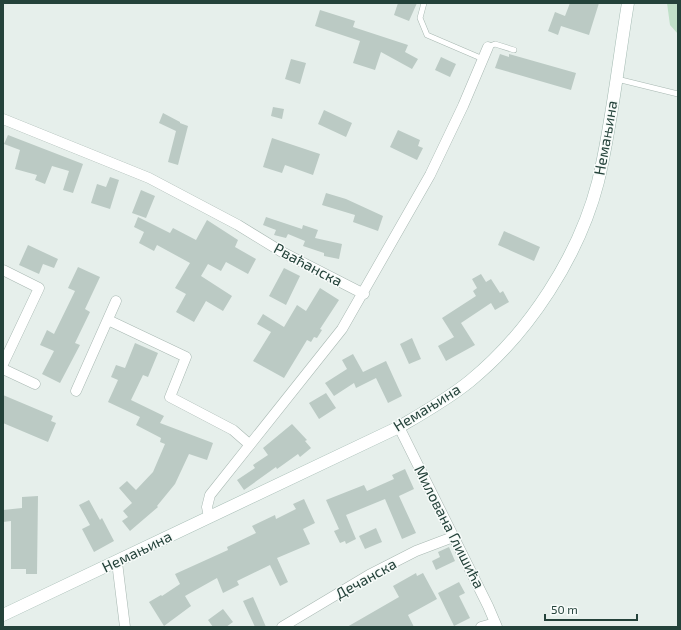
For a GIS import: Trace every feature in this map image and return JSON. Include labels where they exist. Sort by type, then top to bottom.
[{"type":"street","name":"Немањина","points":[[3,616],[399,427],[442,402],[484,368],[520,331],[557,277],[576,240],[594,195],[605,150],[628,3]]},
{"type":"street","points":[[209,517],[207,507],[210,495],[249,444],[342,329],[364,294],[430,175],[463,106],[488,47]]},
{"type":"street","name":"Рваћанска","points":[[3,119],[149,178],[238,226],[282,252],[364,294]]},
{"type":"street","points":[[3,270],[39,288],[3,364]]},
{"type":"street","points":[[76,391],[116,302]]},
{"type":"street","points":[[108,320],[186,357],[170,397],[233,430],[249,444]]},
{"type":"street","points":[[3,369],[35,384]]},
{"type":"street","name":"Милована Глишића","points":[[399,427],[496,625]]},
{"type":"street","name":"Дечанска","points":[[282,627],[369,575],[416,551],[453,537]]},
{"type":"street","points":[[117,562],[125,627]]},
{"type":"street","points":[[481,627],[496,625]]},
{"type":"lane","points":[[424,3],[420,18],[427,35],[483,59]]},
{"type":"lane","points":[[488,47],[495,44],[514,50]]},
{"type":"lane","points":[[616,78],[678,94]]},
{"type":"green space","points":[[667,3],[678,3],[678,34],[670,25]]},
{"type":"building","points":[[398,3],[417,3],[409,21],[394,15]]},
{"type":"building","points":[[570,3],[599,3],[589,35],[561,26],[558,35],[548,31],[555,12],[565,16]]},
{"type":"building","points":[[320,10],[355,21],[353,27],[408,45],[405,52],[418,59],[412,69],[381,52],[375,70],[353,63],[360,41],[315,26]]},
{"type":"building","points":[[500,54],[509,57],[509,54],[576,73],[571,90],[495,68]]},
{"type":"building","points":[[441,57],[456,64],[450,77],[435,70]]},
{"type":"building","points":[[291,59],[306,63],[300,84],[285,79]]},
{"type":"building","points":[[273,107],[284,109],[282,119],[271,116]]},
{"type":"building","points":[[324,110],[352,123],[346,137],[318,124]]},
{"type":"building","points":[[163,113],[188,126],[178,165],[168,162],[176,131],[159,123]]},
{"type":"building","points":[[398,130],[420,140],[418,146],[423,148],[417,160],[390,147]]},
{"type":"building","points":[[8,135],[83,164],[73,193],[63,190],[69,171],[52,166],[45,184],[35,180],[37,175],[15,169],[20,150],[4,144]]},
{"type":"building","points":[[272,138],[320,154],[313,175],[285,165],[282,173],[263,167]]},
{"type":"building","points":[[110,177],[119,180],[110,209],[91,203],[97,184],[106,187]]},
{"type":"building","points":[[141,190],[155,196],[146,218],[132,213]]},
{"type":"building","points":[[326,193],[346,199],[383,216],[378,231],[353,222],[355,215],[322,205]]},
{"type":"building","points":[[138,217],[170,233],[173,228],[196,240],[207,220],[238,240],[235,247],[256,259],[248,274],[226,262],[221,271],[208,264],[201,276],[232,296],[223,311],[206,301],[194,322],[176,312],[186,294],[175,288],[190,263],[157,245],[154,251],[139,243],[144,232],[134,227]]},
{"type":"building","points":[[266,217],[302,229],[303,225],[318,230],[315,238],[342,244],[339,259],[324,256],[324,253],[303,246],[305,241],[288,234],[286,238],[274,235],[276,230],[263,225]]},
{"type":"building","points":[[504,231],[540,247],[534,261],[498,245]]},
{"type":"building","points":[[28,245],[58,259],[54,268],[43,264],[39,274],[19,265]]},
{"type":"building","points":[[78,267],[100,277],[85,309],[90,312],[75,343],[80,345],[60,383],[42,374],[54,351],[40,345],[47,330],[54,334],[75,291],[68,288]]},
{"type":"building","points":[[284,268],[300,276],[286,305],[269,296]]},
{"type":"building","points":[[481,274],[486,282],[491,279],[500,293],[503,291],[509,302],[495,310],[491,303],[461,323],[475,345],[446,361],[438,346],[454,337],[442,318],[476,296],[473,291],[477,288],[472,279]]},
{"type":"building","points":[[320,288],[339,300],[320,329],[322,330],[317,338],[314,337],[311,342],[307,340],[284,378],[253,361],[271,332],[257,324],[263,314],[284,327],[297,305],[306,311]]},
{"type":"building","points":[[412,338],[421,359],[409,364],[400,344]]},
{"type":"building","points":[[135,343],[158,353],[148,377],[143,375],[131,400],[164,416],[160,423],[213,443],[207,460],[189,454],[175,484],[157,506],[158,507],[130,531],[122,521],[128,517],[123,511],[132,503],[119,488],[127,481],[136,490],[153,472],[165,444],[160,442],[161,438],[136,425],[140,417],[108,402],[118,380],[111,377],[116,365],[125,368]]},
{"type":"building","points":[[353,354],[363,372],[386,361],[402,396],[388,403],[376,378],[356,388],[354,383],[334,396],[325,383],[347,369],[342,360]]},
{"type":"building","points":[[326,393],[336,408],[319,419],[309,403]]},
{"type":"building","points":[[3,395],[53,416],[51,421],[56,423],[48,442],[3,423]]},
{"type":"building","points":[[292,424],[307,440],[305,441],[311,448],[300,457],[298,454],[277,469],[276,467],[244,490],[237,480],[255,468],[253,465],[268,455],[263,448]]},
{"type":"building","points":[[405,469],[414,489],[399,496],[416,533],[402,539],[385,499],[346,515],[356,539],[346,544],[345,541],[340,543],[334,531],[339,529],[326,500],[364,485],[367,491],[394,479],[392,475]]},
{"type":"building","points":[[38,496],[37,574],[26,574],[26,569],[11,569],[11,521],[3,522],[3,510],[22,508],[22,497]]},
{"type":"building","points":[[304,499],[315,523],[303,529],[310,544],[277,558],[288,582],[280,586],[270,565],[237,581],[239,585],[223,593],[217,578],[185,596],[191,606],[164,626],[149,602],[161,595],[162,596],[180,584],[175,574],[228,550],[227,547],[256,533],[252,526],[275,515],[276,519],[296,509],[293,504]]},
{"type":"building","points":[[89,500],[100,520],[102,518],[114,541],[94,552],[82,529],[90,525],[79,505]]},
{"type":"building","points":[[376,528],[382,542],[365,549],[359,536]]},
{"type":"building","points":[[449,547],[455,561],[436,570],[432,561],[440,557],[438,552]]},
{"type":"building","points":[[416,573],[417,576],[423,573],[437,599],[408,615],[414,627],[347,627],[399,597],[393,586]]},
{"type":"building","points":[[459,582],[465,593],[459,596],[470,618],[454,626],[438,593]]},
{"type":"building","points":[[253,597],[266,627],[255,627],[243,601]]},
{"type":"building","points":[[223,609],[233,622],[226,627],[213,627],[208,620]]}]
